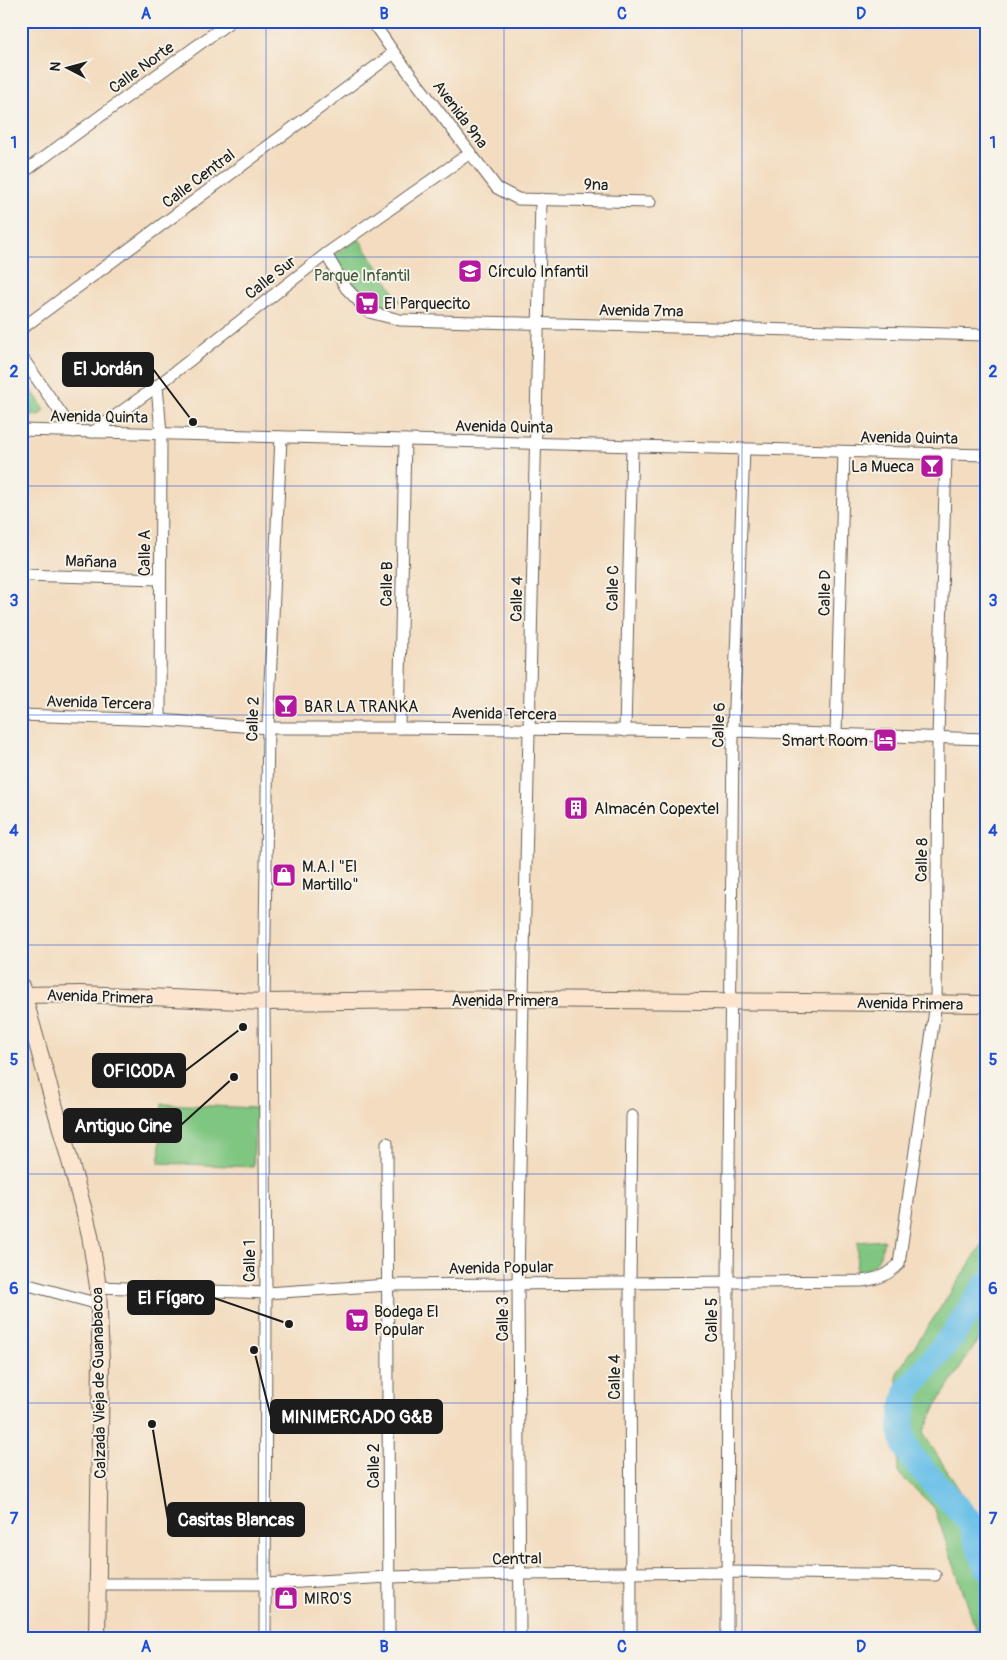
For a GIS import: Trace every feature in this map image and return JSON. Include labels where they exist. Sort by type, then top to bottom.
[{"type":"main road","name":"Avenida Primera","points":[[22,992],[264,1002],[523,999],[986,1004]]},
{"type":"main road","name":"Calzada Vieja de Guanabacoa","points":[[22,992],[84,1211],[98,1287],[101,1361],[97,1639]]},
{"type":"street","name":"Calle Norte","points":[[21,174],[231,21]]},
{"type":"street","name":"Avenida 9na","points":[[372,21],[394,53],[497,188],[518,199],[541,199]]},
{"type":"street","name":"Calle Central","points":[[21,330],[394,53]]},
{"type":"street","name":"Calle Sur","points":[[93,432],[157,386],[326,254],[470,153]]},
{"type":"street","name":"9na","points":[[541,199],[650,202]]},
{"type":"street","name":"Calle 4","points":[[523,999],[541,199]]},
{"type":"street","name":"Avenida 7ma","points":[[326,254],[346,288],[369,312],[400,320],[986,334]]},
{"type":"street","points":[[21,356],[74,432]]},
{"type":"street","name":"Calle A","points":[[157,386],[161,433],[160,720]]},
{"type":"street","name":"Avenida Quinta","points":[[21,430],[986,455]]},
{"type":"street","name":"Calle 2","points":[[264,1002],[268,728],[281,437]]},
{"type":"street","name":"Calle B","points":[[399,728],[405,440]]},
{"type":"street","name":"Calle C","points":[[625,731],[632,446]]},
{"type":"street","name":"Calle 6","points":[[730,1001],[733,731],[744,449]]},
{"type":"street","name":"Calle D","points":[[836,734],[844,452]]},
{"type":"street","name":"Calle 8","points":[[899,1264],[936,1003],[938,738],[946,454]]},
{"type":"street","name":"Mañana","points":[[21,575],[160,579]]},
{"type":"street","name":"Avenida Tercera","points":[[21,715],[160,720],[268,728],[733,731],[986,739]]},
{"type":"street","name":"Calle 3","points":[[520,1639],[518,1283],[523,999]]},
{"type":"street","name":"Calle 5","points":[[727,1639],[730,1001]]},
{"type":"street","name":"Calle 1","points":[[264,1002],[266,1293],[265,1639]]},
{"type":"street","name":"Calle 4","points":[[631,1639],[630,1282],[632,1116]]},
{"type":"street","name":"Calle 2","points":[[388,1143],[389,1639]]},
{"type":"street","name":"Avenida Popular","points":[[98,1287],[266,1293],[388,1285],[862,1281],[883,1276],[891,1272],[899,1264]]},
{"type":"street","points":[[21,1283],[99,1304]]},
{"type":"street","name":"Central","points":[[99,1584],[266,1584],[389,1577],[521,1574],[728,1572],[935,1575]]},
{"type":"green space","name":"Parque Infantil","points":[[359,239],[400,301],[368,309],[330,257]]},
{"type":"green space","points":[[21,375],[43,407],[40,415],[21,415]]},
{"type":"green space","points":[[162,1104],[256,1108],[253,1167],[159,1163]]},
{"type":"green space","points":[[986,1239],[986,1328],[937,1404],[923,1433],[967,1502],[983,1519],[986,1529],[986,1639],[977,1639],[977,1632],[934,1507],[898,1473],[897,1373]]},
{"type":"green space","points":[[884,1240],[876,1262],[869,1268],[856,1272],[858,1242]]},
{"type":"waterway","points":[[986,1285],[952,1336],[908,1390],[903,1409],[901,1429],[905,1445],[912,1458],[970,1522],[986,1566]]},
{"type":"place","name":"Círculo Infantil","points":[[470,271]]},
{"type":"place","name":"El Parquecito","points":[[367,303]]},
{"type":"place","name":"El Jordán","points":[[193,422]]},
{"type":"place","name":"La Mueca","points":[[932,466]]},
{"type":"place","name":"BAR LA TRANKA","points":[[286,706]]},
{"type":"place","name":"Smart Room","points":[[885,740]]},
{"type":"place","name":"Almacén Copextel","points":[[576,808]]},
{"type":"place","name":"M.A.I \"El Martillo\"","points":[[284,875]]},
{"type":"place","name":"OFICODA","points":[[243,1027]]},
{"type":"place","name":"Antiguo Cine","points":[[234,1077]]},
{"type":"place","name":"Bodega El Popular","points":[[357,1320]]},
{"type":"place","name":"El Fígaro","points":[[289,1324]]},
{"type":"place","name":"MINIMERCADO G&B","points":[[254,1350]]},
{"type":"place","name":"Casitas Blancas","points":[[152,1424]]},
{"type":"place","name":"MIRO'S","points":[[286,1598]]}]
